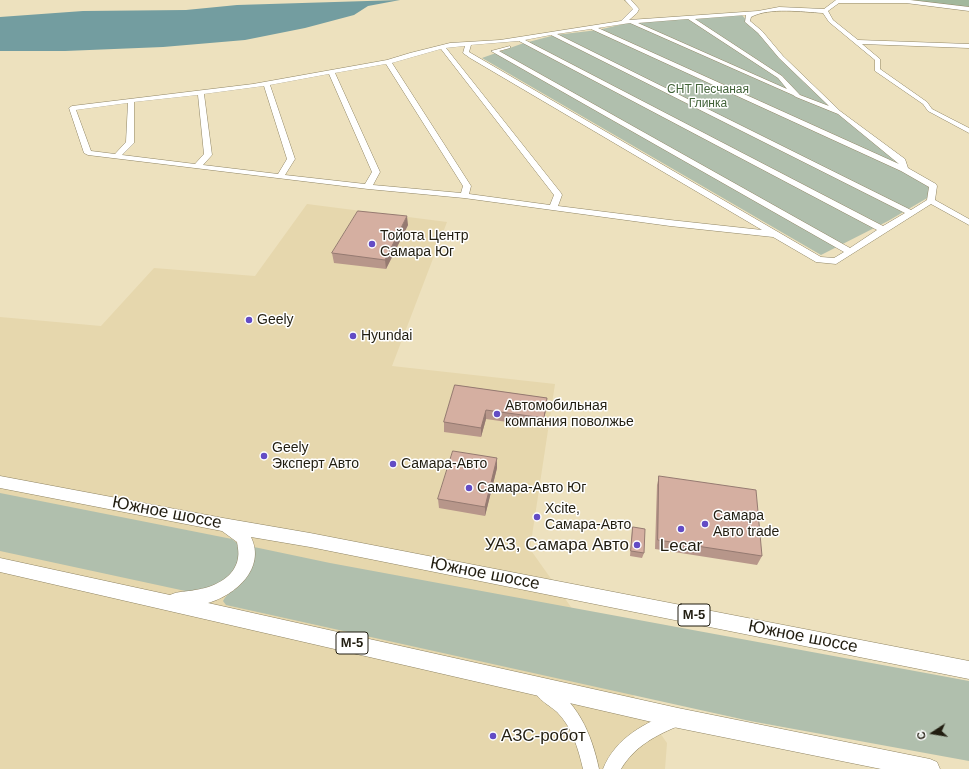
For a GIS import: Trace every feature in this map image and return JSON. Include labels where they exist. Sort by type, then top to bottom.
[{"type":"main road","name":"Южное шоссе","points":[[0,482],[310,540],[969,670]]},
{"type":"main road","points":[[165,601],[190,599],[205,596],[221,590],[234,581],[242,571],[247,560],[247,549],[243,538],[223,524]]},
{"type":"main road","name":"М-5","points":[[0,565],[165,601],[539,687],[606,700],[678,718],[930,769]]},
{"type":"street","points":[[627,22],[636,9],[628,0]]},
{"type":"street","points":[[904,169],[902,161],[840,113],[781,57],[760,32],[747,21],[748,16],[779,9],[825,10],[838,1],[898,0],[969,9]]},
{"type":"street","points":[[825,10],[831,21],[878,60],[878,70],[925,103],[930,110],[969,131]]},
{"type":"street","points":[[754,14],[627,22],[522,40],[442,47],[412,54],[388,62],[266,84],[72,108],[88,153],[368,187],[464,196],[670,223],[773,234]]},
{"type":"street","points":[[688,17],[780,77],[798,96]]},
{"type":"street","points":[[627,22],[840,113]]},
{"type":"street","points":[[592,27],[904,169],[932,186],[931,201]]},
{"type":"street","points":[[552,34],[911,213]]},
{"type":"street","points":[[850,252],[494,51],[522,40],[883,230]]},
{"type":"street","points":[[856,42],[969,46]]},
{"type":"street","points":[[469,44],[466,53],[472,57],[819,260],[836,261],[931,201]]},
{"type":"street","points":[[442,47],[558,195],[553,208]]},
{"type":"street","points":[[388,62],[467,186],[464,196]]},
{"type":"street","points":[[331,72],[376,172],[368,187]]},
{"type":"street","points":[[266,84],[291,159],[291,162],[280,176]]},
{"type":"street","points":[[197,166],[208,156],[201,92]]},
{"type":"street","points":[[117,156],[130,143],[131,101]]},
{"type":"street","points":[[931,201],[969,222]]},
{"type":"street","points":[[539,687],[564,708],[578,728],[587,749],[591,769]]},
{"type":"street","points":[[611,769],[624,749],[636,738],[678,718]]},
{"type":"shaded area","points":[[307,204],[447,222],[392,366],[555,384],[530,549],[667,743],[665,769],[0,769],[0,317],[101,326],[154,268],[255,276]]},
{"type":"green space","points":[[907,0],[969,0],[969,7]]},
{"type":"green space","name":"СНТ Песчаная Глинка","points":[[741,14],[780,57],[839,114],[900,162],[901,170],[930,186],[929,197],[888,221],[821,255],[482,58],[521,44],[555,35],[598,30],[632,22]]},
{"type":"green space","points":[[0,493],[232,539],[239,545],[241,551],[235,571],[223,584],[190,592],[0,551]]},
{"type":"green space","points":[[254,547],[330,563],[969,681],[969,761],[750,721],[226,605],[223,601],[225,598],[240,585],[249,572]]},
{"type":"water","points":[[400,0],[368,6],[354,15],[305,28],[245,40],[163,47],[65,51],[0,51],[0,17],[83,11],[186,10],[237,5]]},
{"type":"building","name":"Тойота Центр Самара Юг","points":[[358,211],[407,216],[385,260],[332,253]]},
{"type":"building","name":"Автомобильная компания поволжье","points":[[455,385],[547,398],[544,418],[486,410],[481,428],[444,422]]},
{"type":"building","name":"Самара-Авто Юг","points":[[453,451],[497,458],[485,507],[438,499]]},
{"type":"building","name":"Самара Авто trade","points":[[659,476],[756,490],[762,556],[658,540]]},
{"type":"building","name":"УАЗ, Самара Авто","points":[[633,527],[645,529],[644,553],[631,551]]},
{"type":"place","name":"Тойота Центр Самара Юг","points":[[372,244]]},
{"type":"place","name":"Geely","points":[[249,320]]},
{"type":"place","name":"Hyundai","points":[[353,336]]},
{"type":"place","name":"Автомобильная компания поволжье","points":[[497,414]]},
{"type":"place","name":"Geely Эксперт Авто","points":[[264,456]]},
{"type":"place","name":"Самара-Авто","points":[[393,464]]},
{"type":"place","name":"Самара-Авто Юг","points":[[469,488]]},
{"type":"place","name":"Xcite, Самара-Авто","points":[[537,517]]},
{"type":"place","name":"Самара Авто trade","points":[[705,524]]},
{"type":"place","name":"Lecar","points":[[681,529]]},
{"type":"place","name":"УАЗ, Самара Авто","points":[[637,545]]},
{"type":"place","name":"АЗС-робот","points":[[493,736]]}]
